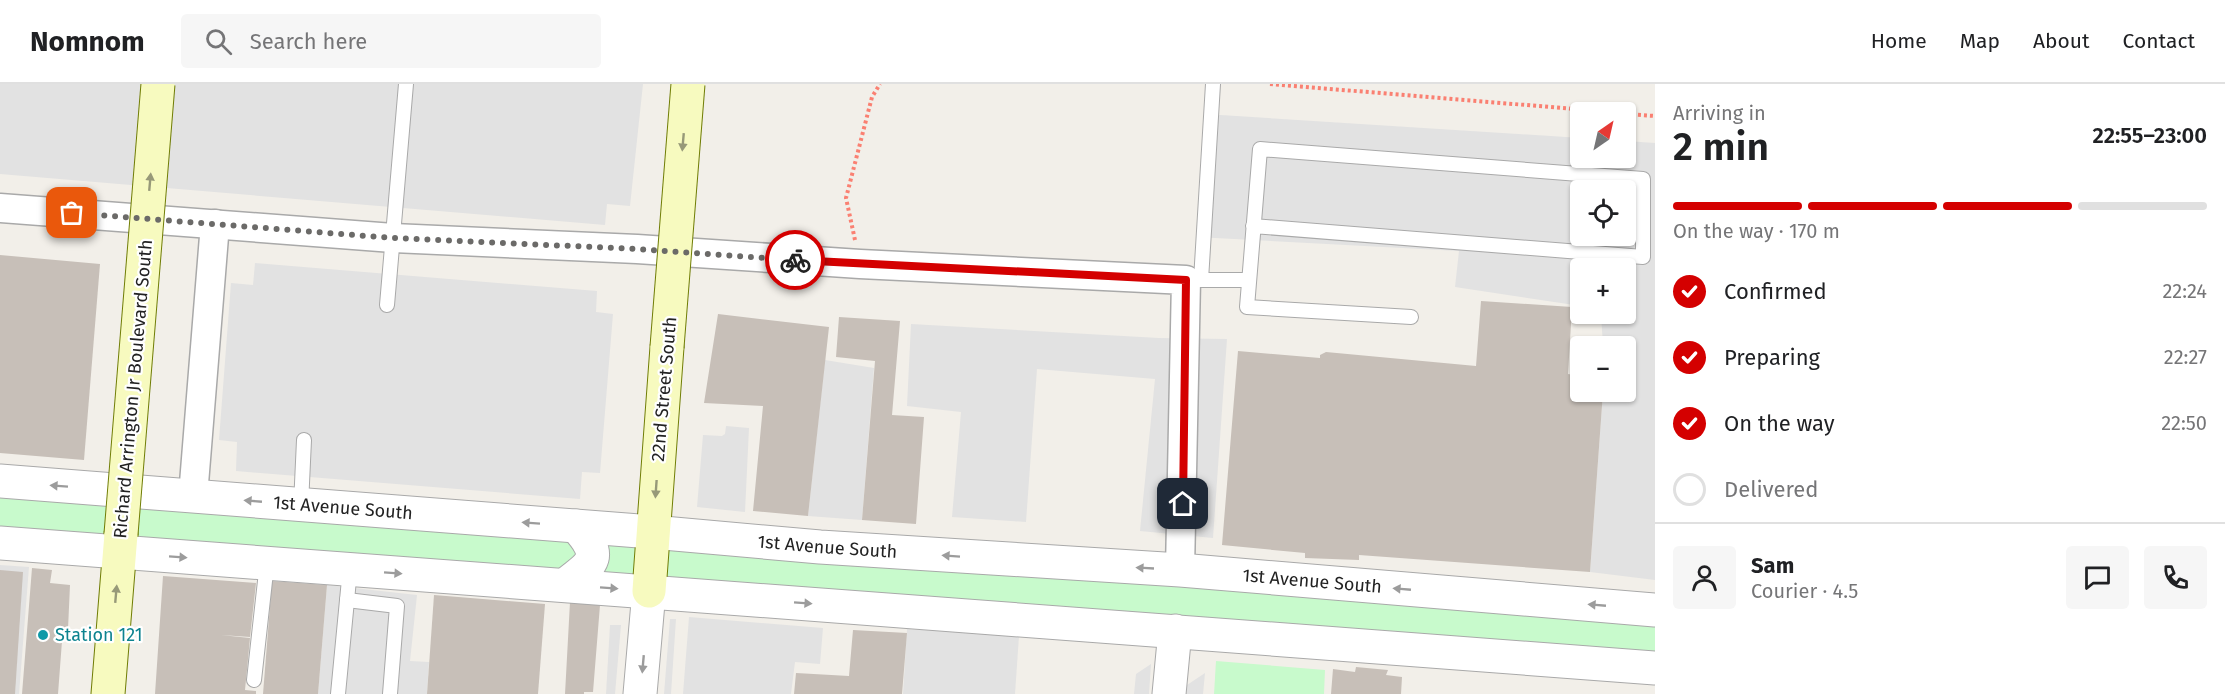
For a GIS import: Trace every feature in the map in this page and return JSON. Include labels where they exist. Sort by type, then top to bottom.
[{"type":"main road","name":"Richard Arrington Jr Boulevard South","points":[[108,694],[158,84]]},
{"type":"main road","name":"22nd Street South","points":[[649,591],[688,84]]},
{"type":"street","points":[[0,208],[393,238],[1194,280],[1180,570]]},
{"type":"street","points":[[193,496],[215,224]]},
{"type":"street","name":"1st Avenue South","points":[[0,482],[820,547],[1180,570],[1655,610]]},
{"type":"street","points":[[565,585],[588,567],[593,554],[591,542],[576,526]]},
{"type":"street","points":[[0,543],[120,543],[267,563],[349,585],[565,585],[1655,668]]},
{"type":"street","name":"22nd Street South","points":[[640,694],[649,591]]},
{"type":"street","points":[[1169,694],[1175,631]]},
{"type":"lane","points":[[387,306],[406,84]]},
{"type":"lane","points":[[1213,84],[1194,280],[1248,280]]},
{"type":"lane","points":[[1253,226],[1642,257],[1643,179],[1260,149],[1248,280],[1247,307],[1411,317]]},
{"type":"lane","points":[[301,505],[304,440]]},
{"type":"lane","points":[[254,680],[267,563]]},
{"type":"lane","points":[[338,694],[349,585],[397,606],[390,694]]},
{"type":"path","points":[[860,264],[846,198],[872,97],[880,84]]},
{"type":"path","points":[[1270,84],[1570,109]]},
{"type":"path","points":[[1636,115],[1655,116]]},
{"type":"green space","points":[[0,494],[1655,621],[1655,654],[0,526]]},
{"type":"green space","points":[[1216,661],[1325,670],[1324,694],[1214,694]]},
{"type":"shaded area","points":[[0,84],[643,84],[630,206],[607,204],[605,225],[0,174]]},
{"type":"shaded area","points":[[1205,114],[1570,137],[1570,168],[1636,168],[1636,142],[1655,143],[1655,580],[1590,572],[1602,402],[1636,402],[1636,336],[1602,336],[1602,324],[1636,324],[1636,258],[1570,258],[1570,304],[1455,287],[1459,251],[1196,237]]},
{"type":"shaded area","points":[[255,263],[597,291],[596,312],[613,314],[600,473],[582,472],[580,499],[236,471],[237,442],[219,440],[231,283],[253,285]]},
{"type":"shaded area","points":[[911,324],[1159,338],[1227,339],[1213,538],[1140,531],[1155,379],[1037,369],[1026,522],[952,517],[961,412],[907,406]]},
{"type":"shaded area","points":[[825,360],[874,368],[862,520],[808,516]]},
{"type":"shaded area","points":[[726,426],[749,428],[745,512],[697,507],[703,435],[722,436],[725,434]]},
{"type":"shaded area","points":[[0,565],[29,567],[19,694],[0,694]]},
{"type":"shaded area","points":[[327,585],[417,595],[410,661],[429,662],[427,694],[318,694]]},
{"type":"shaded area","points":[[689,617],[823,628],[820,664],[795,662],[791,694],[683,694]]},
{"type":"shaded area","points":[[670,619],[676,619],[671,694],[664,694]]},
{"type":"shaded area","points":[[610,625],[621,625],[615,694],[606,694]]},
{"type":"shaded area","points":[[907,629],[1019,636],[1015,694],[903,694]]},
{"type":"shaded area","points":[[1151,664],[1149,694],[1134,694],[1136,674]]},
{"type":"shaded area","points":[[1205,673],[1203,694],[1186,694],[1187,685]]},
{"type":"building","points":[[0,255],[100,264],[84,460],[0,453]]},
{"type":"building","points":[[1481,301],[1570,307],[1568,374],[1570,374],[1570,402],[1602,402],[1590,572],[1359,555],[1359,560],[1305,558],[1305,553],[1222,545],[1238,351],[1320,358],[1320,355],[1326,352],[1476,366]]},
{"type":"building","points":[[718,314],[829,327],[808,516],[753,511],[763,406],[704,403]]},
{"type":"building","points":[[839,317],[900,321],[892,415],[924,417],[916,524],[862,520],[875,361],[836,357]]},
{"type":"building","name":"Station 121","points":[[32,568],[52,570],[50,583],[70,585],[68,629],[60,629],[59,640],[62,641],[58,694],[22,694]]},
{"type":"building","points":[[0,570],[23,572],[15,694],[0,694]]},
{"type":"building","points":[[163,576],[256,583],[250,637],[221,635],[250,638],[245,690],[256,691],[256,694],[155,694]]},
{"type":"building","points":[[272,581],[327,585],[318,694],[263,694]]},
{"type":"building","points":[[434,595],[545,604],[538,694],[427,694]]},
{"type":"building","points":[[570,602],[600,605],[593,692],[584,692],[584,694],[565,694]]},
{"type":"building","points":[[853,630],[907,633],[902,694],[794,694],[796,673],[849,676]]},
{"type":"building","points":[[1356,667],[1388,670],[1386,675],[1402,677],[1401,694],[1331,694],[1333,669],[1355,672]]},
{"type":"way so far","points":[[72,213],[393,238],[637,249],[795,260]]},
{"type":"place","name":"Station 121","points":[[43,635]]},
{"type":"route","points":[[795,260],[1186,280],[1183,504]]}]
